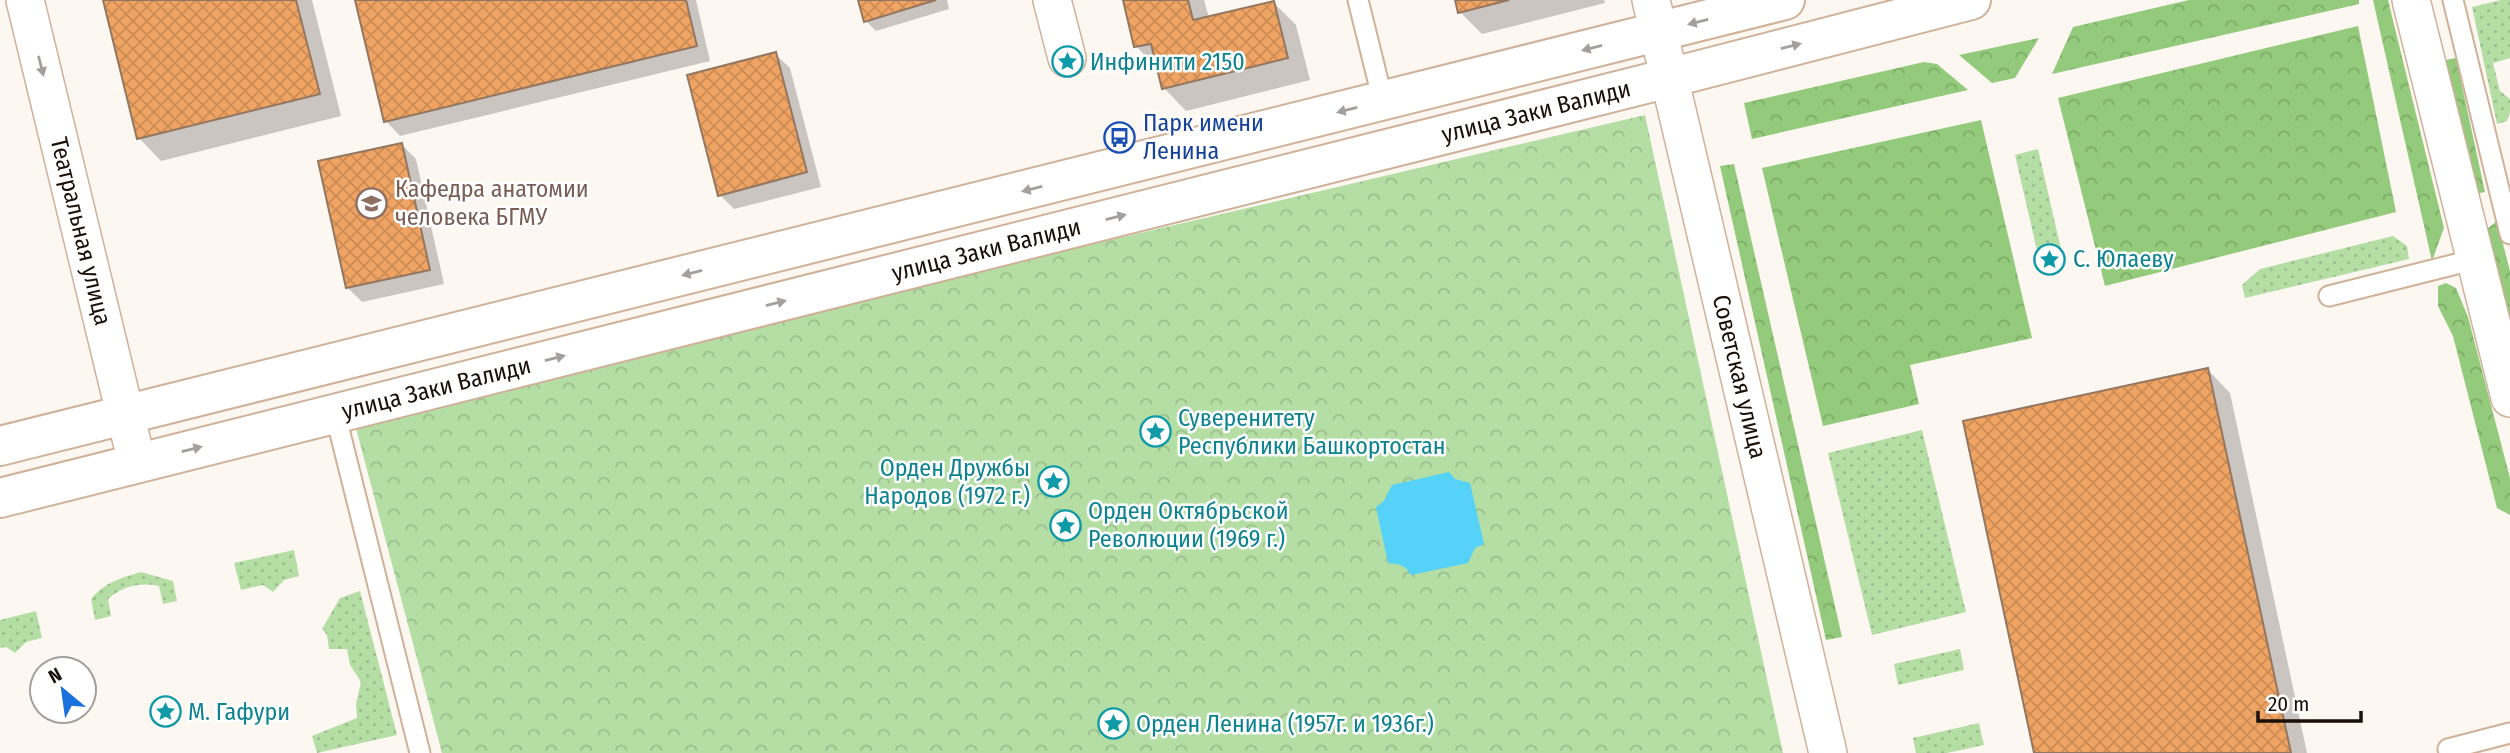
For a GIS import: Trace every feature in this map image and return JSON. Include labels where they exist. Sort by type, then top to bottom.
[{"type":"main road","name":"улица Заки Валиди","points":[[0,446],[1383,101],[1654,16],[1785,0]]},
{"type":"main road","name":"улица Заки Валиди","points":[[0,498],[1669,79],[1971,0]]},
{"type":"street","name":"Театральная улица","points":[[25,0],[137,463]]},
{"type":"street","points":[[1052,0],[1067,58]]},
{"type":"street","points":[[2411,0],[2510,398]]},
{"type":"street","name":"Советская улица","points":[[1654,16],[1828,753]]},
{"type":"lane","points":[[1359,0],[1383,101]]},
{"type":"lane","points":[[2453,0],[2510,234]]},
{"type":"lane","points":[[2329,296],[2476,259]]},
{"type":"lane","points":[[335,413],[420,753]]},
{"type":"lane","points":[[2448,749],[2510,733]]},
{"type":"green space","points":[[2189,0],[2359,0],[2359,4],[2052,74],[2073,27]]},
{"type":"green space","points":[[2373,0],[2388,0],[2444,228],[2432,261]]},
{"type":"green space","points":[[2510,0],[2510,58],[2493,63],[2500,91],[2510,99],[2510,112],[2507,121],[2497,124],[2472,7]]},
{"type":"green space","points":[[2358,26],[2396,212],[2105,286],[2058,98]]},
{"type":"green space","points":[[2039,38],[2015,78],[1992,83],[1959,55]]},
{"type":"green space","points":[[2456,58],[2485,192],[2468,195],[2440,61]]},
{"type":"green space","points":[[1924,62],[1937,64],[1968,90],[1752,139],[1744,103]]},
{"type":"green space","points":[[1645,115],[1783,753],[442,753],[353,417]]},
{"type":"green space","points":[[1981,120],[2032,338],[1910,365],[1919,404],[1823,426],[1762,168]]},
{"type":"green space","points":[[2038,149],[2061,249],[2038,255],[2015,155]]},
{"type":"green space","points":[[1734,164],[1842,637],[1826,640],[1720,166]]},
{"type":"green space","points":[[2497,221],[2510,271],[2510,335],[2483,232]]},
{"type":"green space","points":[[2393,236],[2407,246],[2409,259],[2245,298],[2242,285],[2260,269]]},
{"type":"green space","points":[[2446,283],[2456,288],[2468,317],[2510,478],[2510,515],[2497,508],[2453,336],[2438,306],[2438,286]]},
{"type":"green space","points":[[1922,430],[1966,612],[1872,635],[1828,453]]},
{"type":"green space","points":[[294,550],[299,576],[284,580],[273,592],[263,585],[241,590],[234,563]]},
{"type":"green space","points":[[141,572],[173,581],[177,601],[163,604],[159,586],[132,586],[108,599],[111,616],[95,620],[91,599],[96,593],[114,581]]},
{"type":"green space","points":[[360,591],[397,735],[317,753],[312,736],[357,718],[356,704],[361,682],[350,665],[347,649],[329,649],[327,635],[322,629],[340,598]]},
{"type":"green space","points":[[36,611],[42,638],[26,642],[15,653],[6,647],[0,648],[0,620]]},
{"type":"green space","points":[[1960,649],[1964,670],[1898,685],[1894,664]]},
{"type":"green space","points":[[1979,723],[1984,745],[1947,753],[1916,753],[1913,738]]},
{"type":"water","points":[[1449,472],[1455,479],[1470,483],[1484,544],[1475,548],[1468,563],[1411,575],[1402,566],[1388,563],[1376,507],[1384,501],[1392,485]]},
{"type":"building","points":[[103,0],[296,0],[320,94],[137,139]]},
{"type":"building","points":[[355,0],[686,0],[697,46],[384,122]]},
{"type":"building","points":[[858,0],[936,0],[864,22]]},
{"type":"building","points":[[1123,0],[1188,0],[1193,20],[1274,1],[1288,58],[1162,89],[1151,44],[1134,47]]},
{"type":"building","points":[[1455,0],[1509,0],[1458,13]]},
{"type":"building","points":[[776,52],[807,172],[718,196],[687,75]]},
{"type":"building","points":[[402,143],[430,270],[346,288],[318,161]]},
{"type":"building","points":[[2208,368],[2291,753],[2034,753],[1963,421]]},
{"type":"place","name":"Инфинити 2150","points":[[1067,62]]},
{"type":"place","name":"Парк имени Ленина","points":[[1120,137]]},
{"type":"place","name":"Кафедра анатомии человека БГМУ","points":[[372,203]]},
{"type":"place","name":"С. Юлаеву","points":[[2050,259]]},
{"type":"place","name":"Суверенитету Республики Башкортостан","points":[[1155,432]]},
{"type":"place","name":"Орден Дружбы Народов (1972 г.)","points":[[1053,482]]},
{"type":"place","name":"Орден Октябрьской Революции (1969 г.)","points":[[1065,525]]},
{"type":"place","name":"М. Гафури","points":[[165,712]]},
{"type":"place","name":"Орден Ленина (1957г. и 1936г.)","points":[[1113,724]]}]
